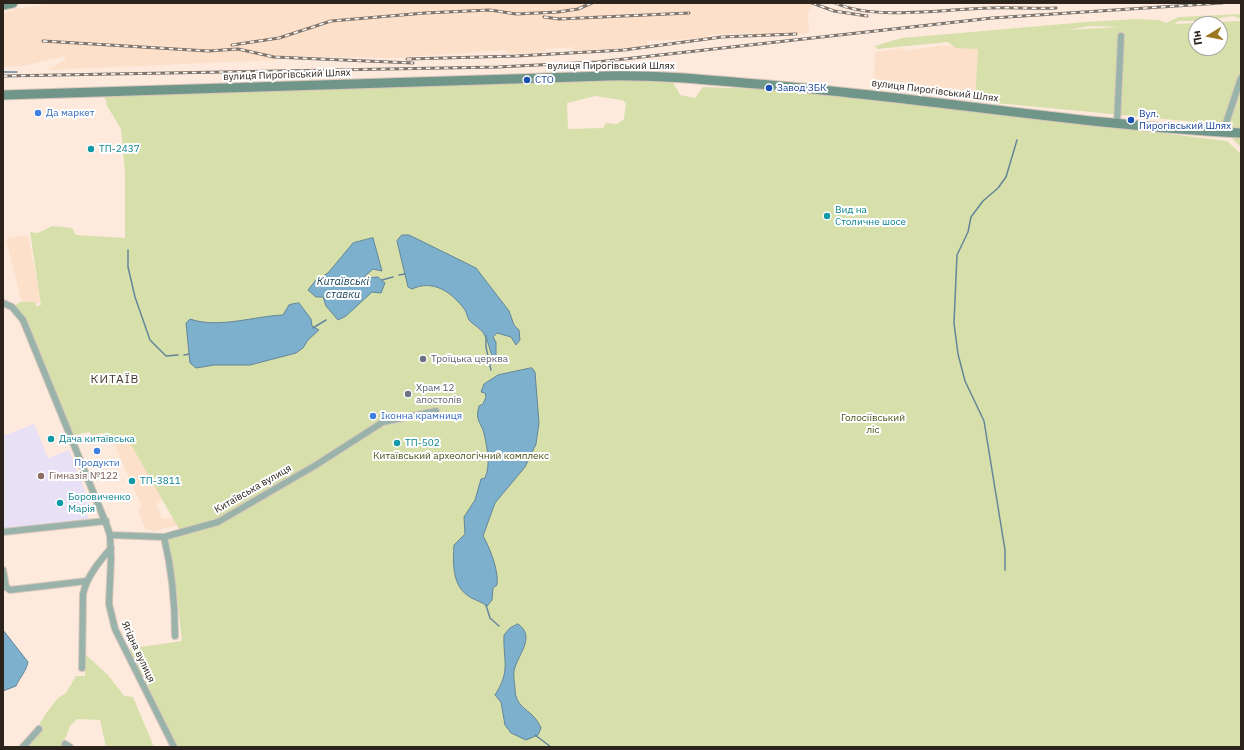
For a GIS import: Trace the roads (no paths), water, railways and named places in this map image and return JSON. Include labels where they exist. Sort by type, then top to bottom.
[{"type":"street","points":[[3,5],[13,3]]},
{"type":"street","points":[[1117,124],[1121,36]]},
{"type":"street","name":"вулиця Пирогівський Шлях","points":[[3,95],[607,76],[664,76],[816,88],[1117,124],[1241,133]]},
{"type":"street","points":[[1223,132],[1241,78]]},
{"type":"street","points":[[3,303],[12,307],[23,320],[106,521],[110,535]]},
{"type":"street","name":"Китаївська вулиця","points":[[110,535],[164,537],[218,522],[316,465],[383,422],[436,411]]},
{"type":"street","points":[[3,532],[106,521]]},
{"type":"street","name":"Ягідна вулиця","points":[[110,535],[108,593],[115,629],[174,747]]},
{"type":"street","points":[[164,537],[171,569],[175,602],[175,636]]},
{"type":"street","points":[[82,668],[83,594],[86,580],[110,548]]},
{"type":"street","points":[[3,570],[6,587],[10,590],[86,580]]},
{"type":"street","points":[[23,747],[39,729]]},
{"type":"water","points":[[402,235],[409,235],[476,268],[509,311],[514,325],[519,330],[520,340],[516,345],[511,337],[497,333],[493,337],[496,342],[496,361],[492,355],[484,334],[470,321],[465,310],[454,298],[442,289],[435,287],[420,286],[412,289],[408,287],[397,241]]},
{"type":"water","name":"Китаївські ставки","points":[[373,238],[382,271],[373,269],[363,278],[378,277],[385,283],[381,293],[372,292],[346,316],[338,320],[326,306],[323,297],[316,297],[308,290],[316,280],[328,273],[353,243]]},
{"type":"water","points":[[299,303],[311,319],[312,326],[319,330],[308,340],[303,348],[296,353],[250,365],[214,365],[196,368],[190,363],[186,323],[190,319],[212,323],[283,315],[289,305]]},
{"type":"water","points":[[532,368],[535,372],[539,423],[536,444],[525,467],[495,503],[483,536],[497,573],[497,585],[493,588],[492,600],[487,606],[469,597],[462,590],[458,585],[454,572],[454,545],[465,534],[464,517],[475,500],[481,479],[485,478],[488,467],[488,456],[484,433],[478,418],[479,406],[483,404],[486,397],[485,393],[481,392],[484,384],[498,375]]},
{"type":"water","points":[[518,624],[526,635],[526,640],[514,671],[517,700],[535,718],[541,728],[538,735],[526,740],[511,733],[505,725],[501,702],[495,695],[505,672],[504,635],[510,628]]},
{"type":"water","points":[[3,630],[28,662],[26,669],[16,686],[3,691]]},
{"type":"waterway","points":[[3,72],[17,72]]},
{"type":"waterway","points":[[1005,570],[1005,550],[984,421],[965,381],[958,354],[954,323],[957,255],[968,232],[971,217],[983,201],[998,188],[1006,177],[1017,140]]},
{"type":"waterway","points":[[128,250],[128,267],[135,297],[150,340],[166,356],[178,355]]},
{"type":"waterway","points":[[399,275],[405,274]]},
{"type":"waterway","points":[[382,280],[393,277]]},
{"type":"waterway","points":[[313,328],[326,320]]},
{"type":"waterway","points":[[486,336],[486,347],[491,370]]},
{"type":"waterway","points":[[184,355],[189,354]]},
{"type":"waterway","points":[[486,605],[490,618],[499,626]]},
{"type":"waterway","points":[[535,735],[551,747]]},
{"type":"railway","points":[[232,45],[279,38],[331,21],[425,13],[490,10],[516,14],[558,12],[578,9],[592,3]]},
{"type":"railway","points":[[812,3],[834,11],[867,16]]},
{"type":"railway","points":[[835,3],[870,12],[890,13],[997,8],[1056,8]]},
{"type":"railway","points":[[3,76],[498,67],[597,62],[992,18],[1222,3]]},
{"type":"railway","points":[[544,17],[559,19],[689,13]]},
{"type":"railway","points":[[407,59],[517,56],[624,50],[722,37],[796,34]]},
{"type":"railway","points":[[43,41],[208,51],[238,49],[274,57],[413,63]]},
{"type":"place","name":"СТО","points":[[527,80]]},
{"type":"place","name":"Завод ЗБК","points":[[769,88]]},
{"type":"place","name":"Да маркет","points":[[38,113]]},
{"type":"place","name":"Вул. Пирогівський Шлях","points":[[1131,120]]},
{"type":"place","name":"ТП-2437","points":[[91,149]]},
{"type":"place","name":"Вид на Столичне шосе","points":[[827,216]]},
{"type":"place","name":"Троїцька церква","points":[[423,359]]},
{"type":"place","name":"Храм 12 апостолів","points":[[408,394]]},
{"type":"place","name":"Іконна крамниця","points":[[373,416]]},
{"type":"place","name":"Дача китаївська","points":[[51,439]]},
{"type":"place","name":"ТП-502","points":[[397,443]]},
{"type":"place","name":"Продукти","points":[[97,451]]},
{"type":"place","name":"Гімназія №122","points":[[41,476]]},
{"type":"place","name":"ТП-3811","points":[[132,481]]},
{"type":"place","name":"Боровиченко Марія","points":[[60,503]]},
{"type":"district","name":"КИТАЇВ","points":[[115,380]]},
{"type":"park label","name":"Голосіївський ліс","points":[[873,424]]},
{"type":"park label","name":"Китаївський археологічний комплекс","points":[[461,456]]}]
